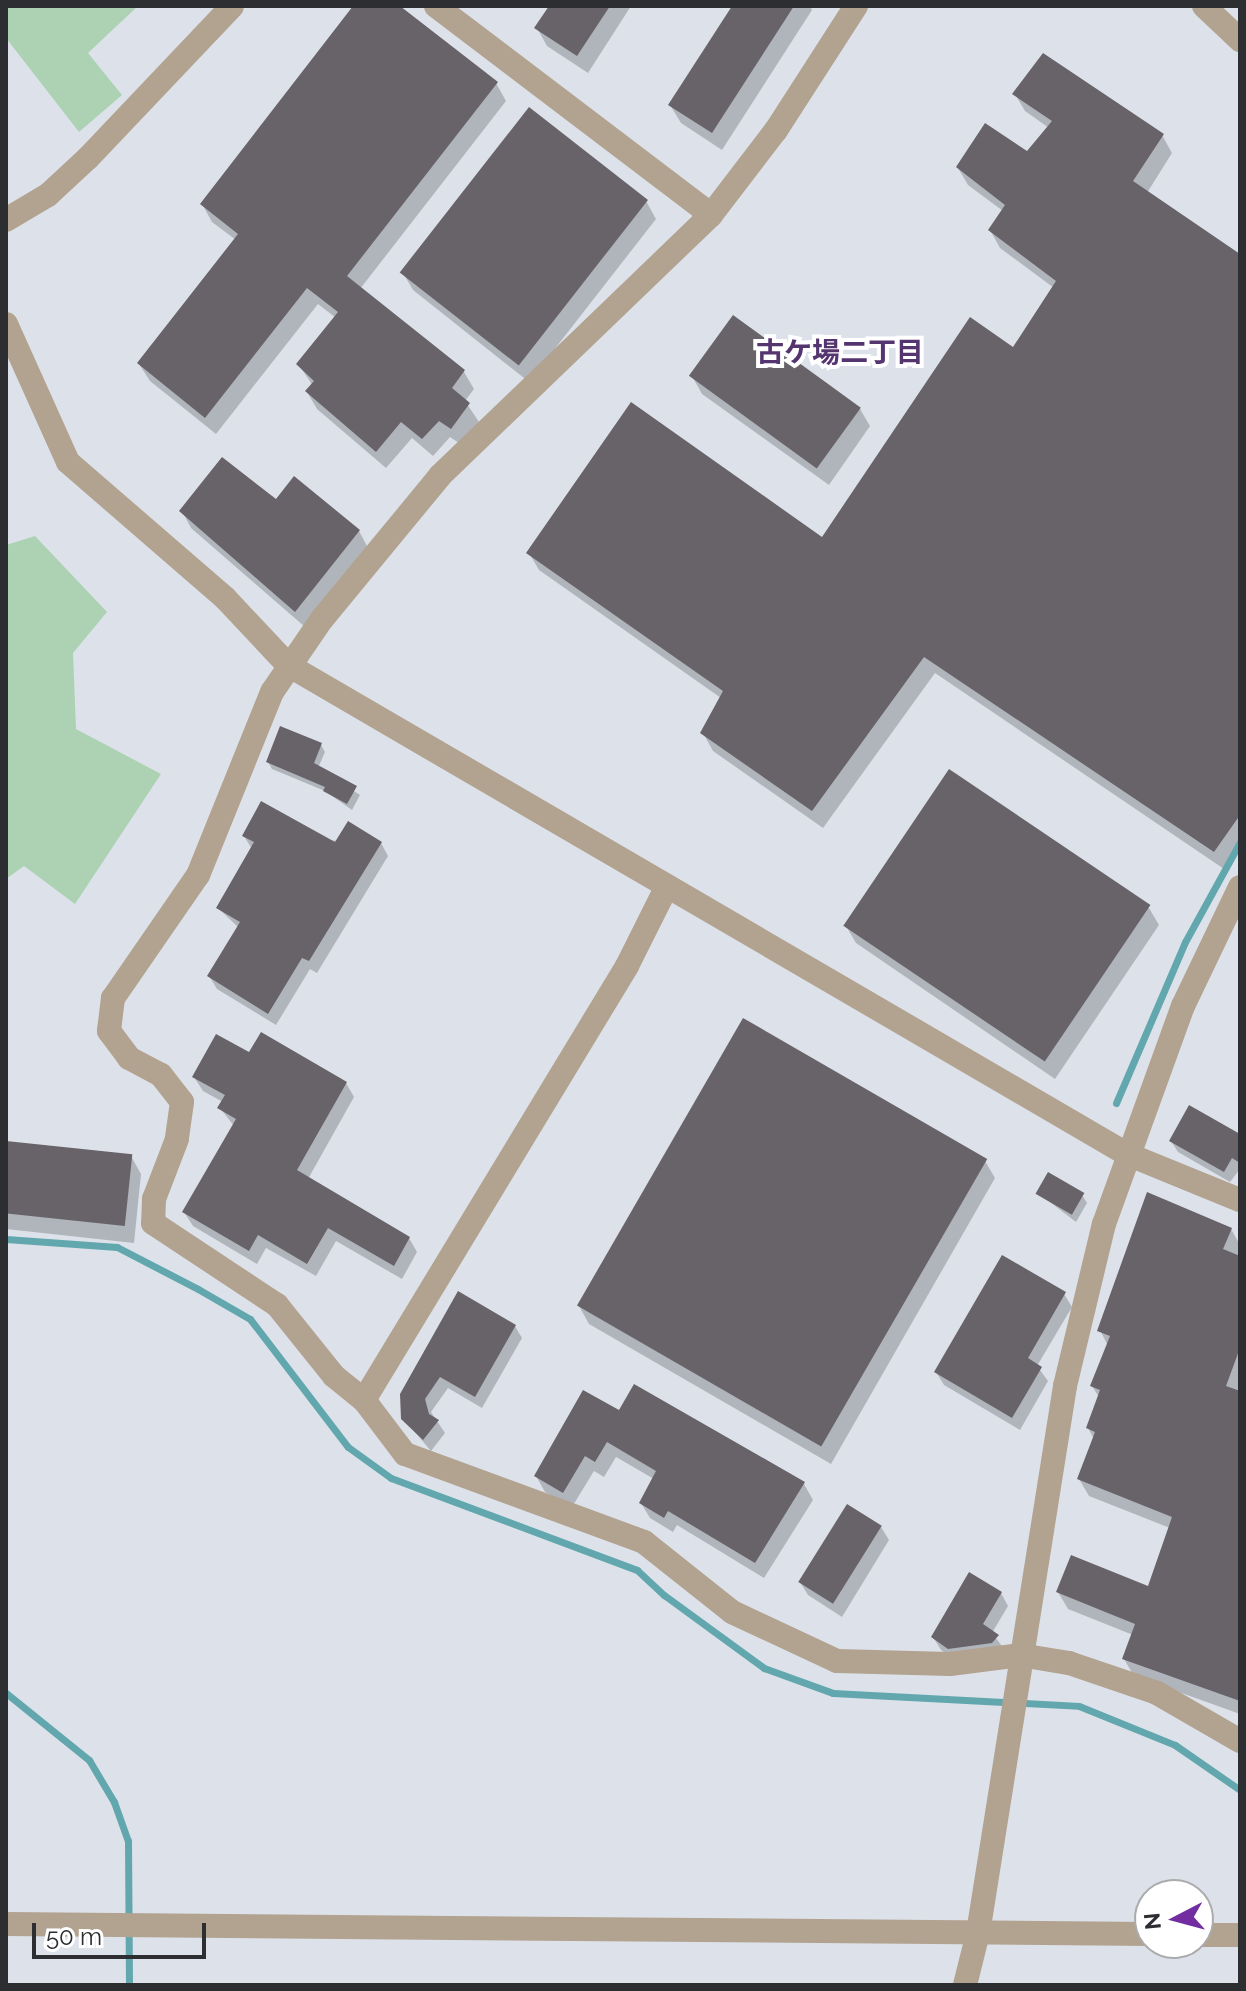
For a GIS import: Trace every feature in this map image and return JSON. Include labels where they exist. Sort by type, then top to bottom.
[{"type":"street","points":[[6,220],[48,195],[88,158],[232,6]]},
{"type":"street","points":[[436,6],[711,215]]},
{"type":"street","points":[[856,6],[776,130],[711,215],[440,476],[288,665],[272,692],[198,875],[113,998],[109,1031],[129,1058],[161,1075],[182,1102],[168,1169],[154,1199],[153,1223],[277,1305],[334,1376],[364,1400],[405,1454],[644,1542],[732,1612],[789,1642],[837,1661],[887,1665],[1020,1655],[1069,1663],[1157,1693],[1240,1741]]},
{"type":"street","points":[[1204,6],[1240,40]]},
{"type":"street","points":[[6,324],[68,462],[225,598],[288,665],[1127,1154],[1240,1200]]},
{"type":"street","points":[[364,1400],[611,993],[667,886]]},
{"type":"street","points":[[965,1985],[978,1933],[1065,1386],[1104,1224],[1183,1006],[1240,887]]},
{"type":"street","points":[[6,1924],[1134,1934]]},
{"type":"street","points":[[1214,1935],[1240,1935]]},
{"type":"green space","points":[[6,6],[138,6],[88,53],[122,95],[79,132],[6,38]]},
{"type":"green space","points":[[35,536],[107,612],[73,653],[76,729],[161,774],[75,904],[24,866],[6,879],[6,545]]},
{"type":"building","points":[[353,6],[400,6],[498,82],[347,276],[465,370],[452,388],[470,403],[451,429],[439,421],[422,439],[401,422],[376,452],[305,391],[314,381],[296,364],[338,312],[307,288],[205,418],[137,363],[238,234],[200,204]]},
{"type":"building","points":[[549,6],[610,6],[577,56],[534,28]]},
{"type":"building","points":[[732,6],[794,6],[712,133],[668,105]]},
{"type":"building","points":[[1043,53],[1164,134],[1133,181],[1240,254],[1240,815],[1214,852],[924,657],[812,811],[700,733],[723,691],[526,553],[631,402],[822,537],[970,317],[1013,347],[1056,281],[988,230],[1005,205],[956,167],[985,123],[1027,151],[1052,121],[1012,94]]},
{"type":"building","points":[[529,107],[648,200],[519,365],[400,272]]},
{"type":"building","points":[[733,315],[861,408],[817,469],[689,376]]},
{"type":"building","points":[[222,457],[276,499],[294,476],[360,530],[295,612],[179,511]]},
{"type":"building","points":[[280,726],[322,743],[314,763],[357,786],[347,804],[323,791],[325,787],[266,762]]},
{"type":"building","points":[[949,769],[1150,905],[1045,1062],[843,926]]},
{"type":"building","points":[[261,801],[335,842],[348,821],[382,842],[309,961],[302,958],[268,1014],[207,976],[240,922],[216,908],[254,842],[242,836]]},
{"type":"building","points":[[743,1018],[987,1159],[821,1447],[577,1306]]},
{"type":"building","points":[[261,1032],[347,1082],[297,1170],[410,1237],[394,1266],[328,1228],[307,1264],[258,1235],[249,1251],[182,1212],[236,1119],[217,1108],[225,1095],[192,1077],[216,1034],[249,1052]]},
{"type":"building","points":[[1189,1105],[1240,1134],[1240,1163],[1232,1158],[1224,1172],[1169,1141]]},
{"type":"building","points":[[6,1141],[132,1154],[125,1226],[6,1213]]},
{"type":"building","points":[[1048,1172],[1084,1193],[1072,1215],[1036,1194]]},
{"type":"building","points":[[1147,1192],[1232,1228],[1223,1249],[1240,1256],[1240,1348],[1226,1386],[1240,1391],[1240,1701],[1122,1659],[1135,1624],[1056,1592],[1071,1555],[1148,1586],[1172,1517],[1077,1479],[1095,1432],[1086,1428],[1100,1390],[1090,1386],[1110,1336],[1097,1331]]},
{"type":"building","points":[[1002,1255],[1066,1292],[1028,1358],[1042,1367],[1012,1418],[934,1372]]},
{"type":"building","points":[[458,1291],[516,1325],[475,1397],[440,1377],[425,1399],[429,1414],[439,1420],[423,1440],[401,1419],[400,1394]]},
{"type":"building","points":[[634,1384],[805,1482],[755,1563],[668,1511],[664,1518],[639,1503],[656,1471],[607,1442],[595,1462],[585,1456],[563,1493],[534,1476],[583,1390],[619,1410]]},
{"type":"building","points":[[847,1504],[882,1526],[833,1604],[798,1582]]},
{"type":"building","points":[[969,1572],[1002,1592],[983,1624],[999,1635],[992,1643],[948,1649],[931,1637]]},
{"type":"waterway","points":[[1116,1103],[1185,942],[1240,842]]},
{"type":"waterway","points":[[6,1239],[117,1247],[198,1289],[250,1319],[348,1447],[391,1478],[637,1570],[664,1595],[764,1668],[833,1693],[1079,1706],[1175,1745],[1240,1790]]},
{"type":"waterway","points":[[6,1693],[89,1760],[114,1802],[128,1841],[129,1985]]},
{"type":"district","name":"古ケ場二丁目","points":[[840,353]]}]
